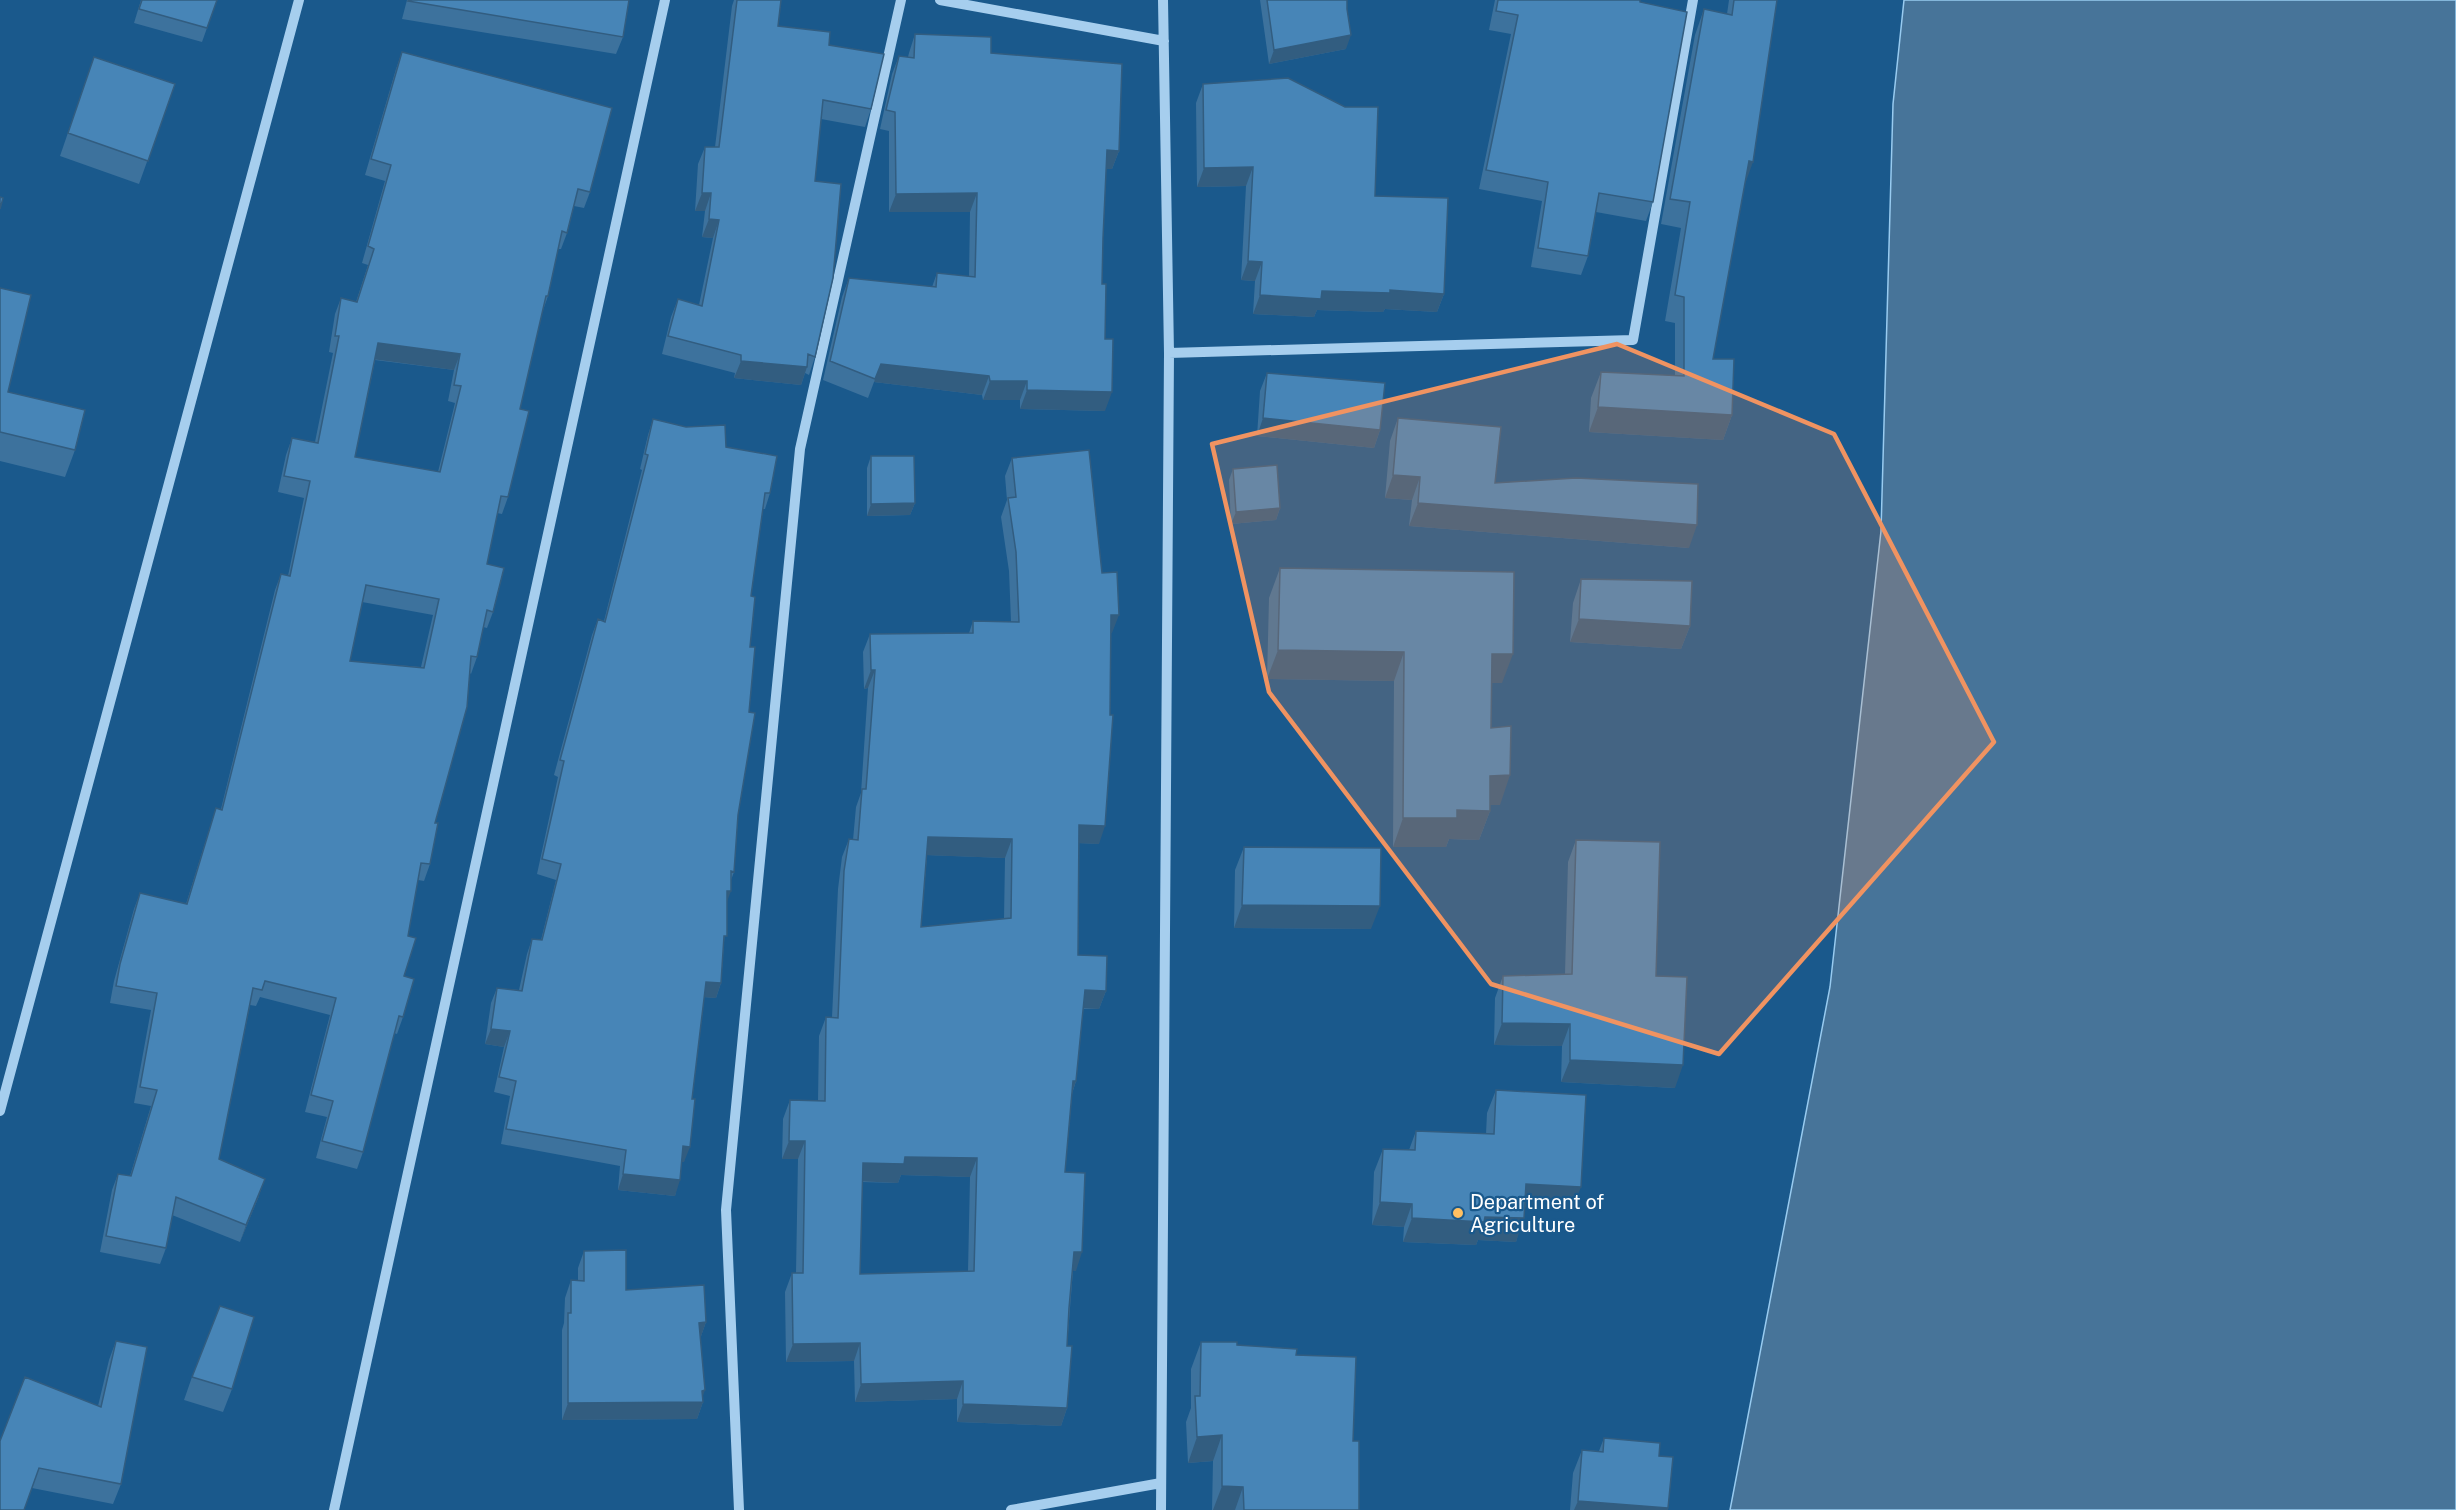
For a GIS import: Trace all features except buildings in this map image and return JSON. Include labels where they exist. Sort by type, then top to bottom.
[{"type":"street","points":[[0,1111],[299,0]]},
{"type":"street","points":[[334,1510],[665,0]]},
{"type":"street","points":[[739,1510],[726,1210],[800,449],[901,0]]},
{"type":"street","points":[[940,0],[1164,41]]},
{"type":"street","points":[[1161,1510],[1168,353],[1163,0]]},
{"type":"street","points":[[1168,353],[1633,340],[1693,0]]},
{"type":"street","points":[[1011,1510],[1161,1483]]},
{"type":"highlighted area","points":[[1617,344],[1834,434],[1994,742],[1719,1054],[1491,984],[1269,692],[1212,444]]},
{"type":"water","points":[[1904,0],[2456,0],[2456,1510],[1730,1510],[1830,987],[1881,531],[1893,104]]},
{"type":"place","name":"Department of Agriculture","points":[[1458,1213]]}]
